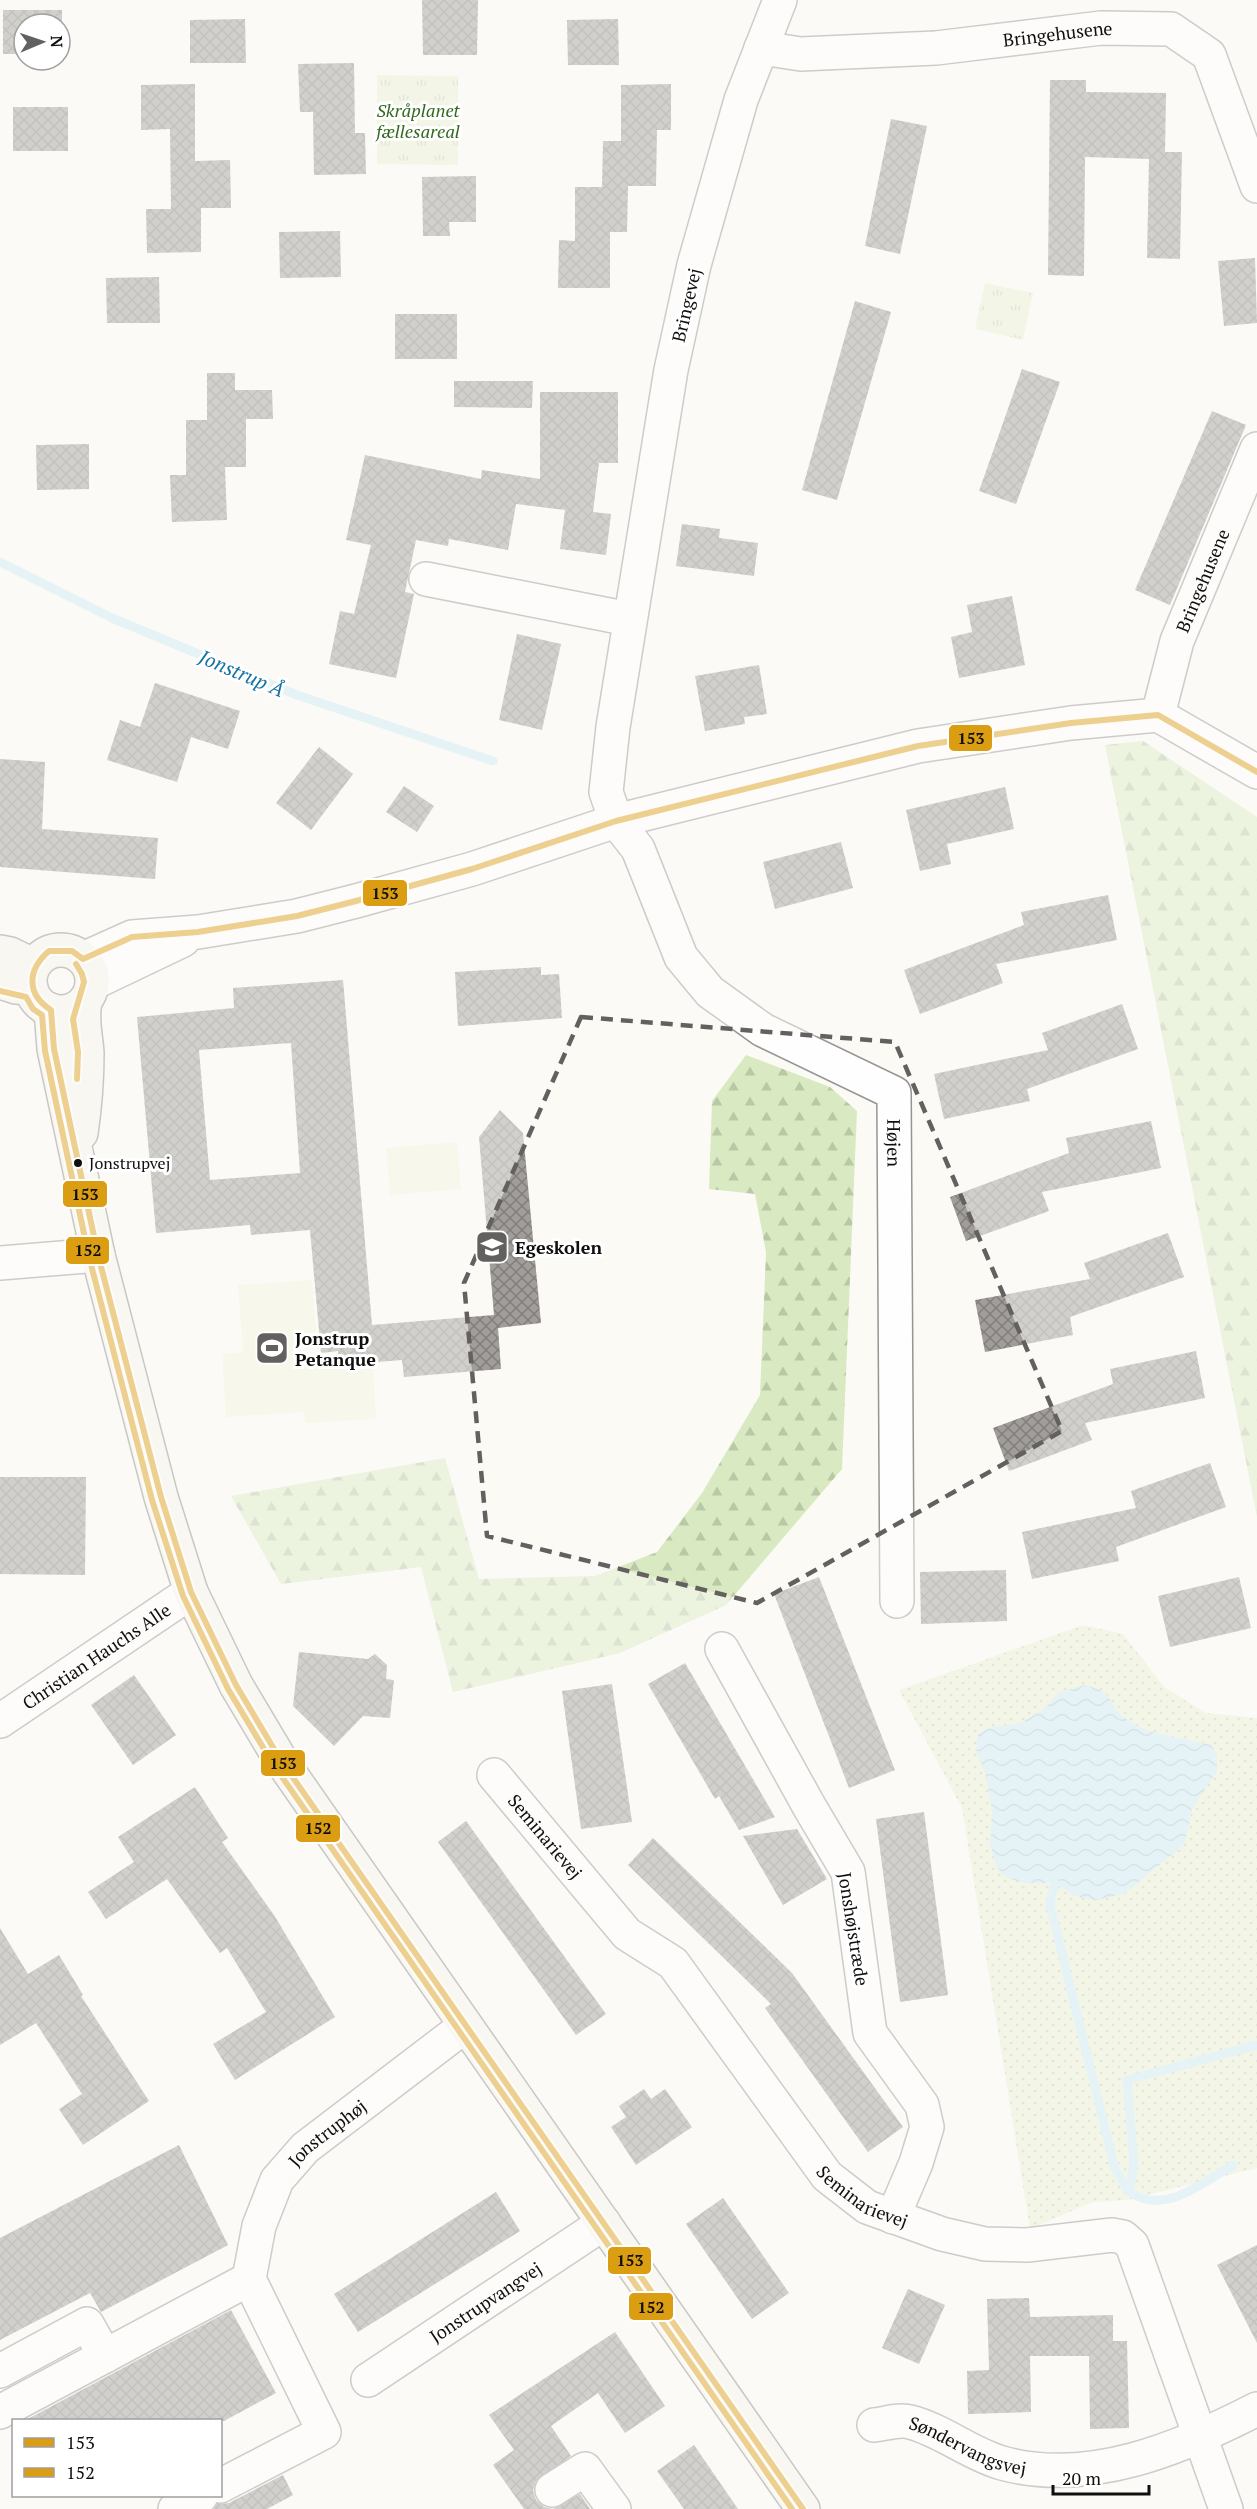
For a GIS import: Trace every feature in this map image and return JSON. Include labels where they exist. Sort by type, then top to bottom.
[{"type":"street","name":"Bringevej","points":[[616,821],[606,792],[612,727],[655,457],[689,288],[741,100],[780,0]]},
{"type":"street","name":"Bringehusene","points":[[761,48],[801,54],[936,48],[1101,28],[1171,29],[1209,55],[1257,186]]},
{"type":"street","name":"Bringehusene","points":[[1158,715],[1177,640],[1257,449]]},
{"type":"street","points":[[426,579],[629,619]]},
{"type":"street","points":[[29,986],[69,1012],[87,981],[198,932],[297,916],[356,901],[472,869],[616,821],[918,746],[1071,723],[1158,715],[1257,772]]},
{"type":"street","name":"Højen","points":[[616,821],[638,849],[681,957],[710,992],[763,1030],[894,1093],[897,1601]]},
{"type":"street","points":[[29,986],[49,951],[58,949],[72,951],[87,981],[82,1019],[87,1051],[86,1098],[78,1152]]},
{"type":"street","points":[[0,952],[10,954],[29,986],[54,1049],[78,1152],[98,1255],[161,1497],[191,1592],[236,1684],[280,1759],[804,2509]]},
{"type":"street","points":[[0,1263],[98,1255]]},
{"type":"street","name":"Christian Hauchs Alle","points":[[0,1721],[191,1592]]},
{"type":"street","name":"Jonshøjstræde","points":[[722,1649],[848,1872],[870,2033],[922,2105],[927,2127],[916,2163],[893,2217]]},
{"type":"street","name":"Seminarievej","points":[[494,1775],[627,1934],[674,1963],[827,2176],[867,2207],[942,2234],[985,2244],[1027,2245],[1112,2235],[1123,2237],[1132,2245],[1226,2509]]},
{"type":"street","name":"Jonstruphøj","points":[[249,2279],[259,2226],[277,2180],[305,2148],[465,2026]]},
{"type":"street","name":"Jonstrupvangvej","points":[[369,2380],[604,2223]]},
{"type":"street","points":[[0,2412],[249,2279],[324,2432],[222,2485]]},
{"type":"street","points":[[0,2371],[87,2324],[105,2356]]},
{"type":"street","name":"Søndervangsvej","points":[[874,2426],[909,2421],[1002,2463],[1045,2469],[1078,2470],[1112,2465],[1202,2437],[1257,2409]]},
{"type":"street","points":[[552,2490],[585,2469],[614,2509]]},
{"type":"street","points":[[176,2509],[199,2497]]},
{"type":"highlighted area","points":[[581,1017],[895,1042],[1062,1431],[757,1603],[487,1536],[464,1283]]},
{"type":"green space","name":"Skråplanet fællesareal","points":[[377,75],[458,76],[458,165],[377,164]]},
{"type":"green space","points":[[985,283],[1033,293],[1023,340],[975,329]]},
{"type":"green space","points":[[1143,741],[1257,817],[1257,1517],[1105,745]]},
{"type":"green space","points":[[746,1055],[830,1087],[857,1111],[842,1469],[726,1605],[620,1653],[453,1692],[421,1567],[281,1584],[231,1496],[445,1458],[479,1579],[595,1576],[657,1552],[702,1493],[760,1395],[766,1252],[755,1194],[709,1189],[712,1101]]},
{"type":"green space","points":[[457,1142],[461,1189],[390,1195],[386,1148]]},
{"type":"green space","name":"Jonstrup Petanque","points":[[312,1280],[317,1342],[301,1343],[302,1366],[373,1362],[376,1419],[305,1423],[304,1412],[226,1417],[222,1354],[243,1352],[238,1285]]},
{"type":"green space","points":[[1083,1625],[1123,1634],[1164,1687],[1206,1713],[1257,1718],[1257,2168],[1127,2200],[1093,2202],[1030,2229],[962,1808],[899,1690]]},
{"type":"water","points":[[1085,1685],[1106,1694],[1117,1710],[1132,1723],[1153,1732],[1211,1745],[1217,1754],[1217,1771],[1192,1809],[1185,1844],[1124,1894],[1093,1901],[1075,1896],[1055,1883],[1025,1883],[1007,1878],[997,1868],[990,1843],[992,1810],[985,1772],[976,1752],[978,1734],[987,1728],[1021,1723],[1045,1708],[1060,1692]]},
{"type":"building","points":[[422,0],[478,0],[477,55],[423,55]]},
{"type":"building","points":[[3,10],[62,10],[62,12],[12,12],[12,54],[3,54]]},
{"type":"building","points":[[245,19],[246,63],[190,63],[190,20]]},
{"type":"building","points":[[618,19],[619,65],[568,65],[567,20]]},
{"type":"building","points":[[354,63],[355,133],[365,133],[366,174],[314,175],[313,112],[300,112],[298,64]]},
{"type":"building","points":[[1050,80],[1086,80],[1086,92],[1166,93],[1165,152],[1182,152],[1180,259],[1147,258],[1149,159],[1085,157],[1084,276],[1048,275]]},
{"type":"building","points":[[195,84],[195,161],[230,160],[231,208],[201,208],[201,252],[147,253],[146,209],[171,209],[170,129],[141,130],[141,85]]},
{"type":"building","points":[[671,84],[671,130],[657,130],[656,186],[628,186],[627,232],[610,232],[610,288],[558,288],[559,240],[575,241],[575,187],[602,187],[603,141],[621,141],[621,85]]},
{"type":"building","points":[[13,107],[68,107],[68,151],[13,151]]},
{"type":"building","points":[[891,119],[927,126],[900,254],[865,246]]},
{"type":"building","points":[[476,176],[476,222],[449,222],[450,236],[423,236],[422,177]]},
{"type":"building","points":[[340,231],[341,277],[280,278],[279,232]]},
{"type":"building","points":[[1255,258],[1257,323],[1224,326],[1218,261]]},
{"type":"building","points":[[159,277],[160,323],[107,323],[106,278]]},
{"type":"building","points":[[855,301],[891,312],[837,500],[802,490]]},
{"type":"building","points":[[395,314],[457,314],[457,359],[395,359]]},
{"type":"building","points":[[1022,369],[1060,382],[1016,504],[979,491]]},
{"type":"building","points":[[207,373],[235,373],[235,390],[272,390],[273,419],[246,419],[246,467],[225,467],[227,520],[172,522],[170,475],[186,475],[186,420],[207,420]]},
{"type":"building","points":[[454,381],[533,381],[532,408],[454,407]]},
{"type":"building","points":[[540,392],[618,392],[618,463],[599,463],[593,512],[611,514],[606,555],[560,549],[565,510],[516,504],[508,550],[449,539],[448,546],[416,540],[405,592],[414,594],[396,678],[329,664],[340,611],[354,614],[371,545],[346,540],[365,455],[481,479],[482,470],[540,479]]},
{"type":"building","points":[[1212,411],[1246,425],[1170,605],[1135,590]]},
{"type":"building","points":[[89,444],[89,489],[37,490],[36,445]]},
{"type":"building","points":[[682,524],[720,529],[719,538],[758,543],[754,576],[676,566]]},
{"type":"building","points":[[1012,596],[1025,665],[959,678],[951,637],[972,632],[967,605]]},
{"type":"building","points":[[517,634],[561,644],[542,730],[499,720]]},
{"type":"building","points":[[759,665],[767,714],[744,717],[745,724],[705,731],[695,676]]},
{"type":"building","points":[[155,683],[240,711],[228,749],[191,737],[177,782],[107,760],[120,720],[140,727]]},
{"type":"building","points":[[319,747],[353,774],[311,830],[276,803]]},
{"type":"building","points":[[0,759],[45,762],[42,829],[158,838],[155,879],[0,867]]},
{"type":"building","points":[[404,786],[434,806],[417,832],[386,812]]},
{"type":"building","points":[[1005,787],[1014,829],[947,844],[951,864],[920,871],[906,810]]},
{"type":"building","points":[[841,842],[853,888],[775,909],[763,862]]},
{"type":"building","points":[[1108,895],[1117,940],[996,964],[1003,983],[920,1014],[904,970],[1024,925],[1021,912]]},
{"type":"building","points":[[541,967],[541,975],[559,974],[562,1018],[458,1026],[455,972]]},
{"type":"building","points":[[343,980],[372,1325],[494,1315],[479,1137],[500,1110],[523,1133],[541,1323],[498,1328],[501,1369],[404,1377],[402,1360],[339,1365],[338,1351],[321,1353],[310,1230],[251,1235],[250,1225],[156,1233],[137,1017],[234,1008],[233,988]],"holes":[[[291,1043],[300,1173],[210,1180],[199,1050]]]},
{"type":"building","points":[[1122,1004],[1138,1049],[1027,1089],[1030,1101],[944,1119],[934,1074],[1048,1050],[1042,1033]]},
{"type":"building","points":[[1151,1121],[1161,1168],[1042,1192],[1049,1211],[966,1241],[950,1197],[1069,1153],[1066,1138]]},
{"type":"building","points":[[1168,1233],[1184,1277],[1070,1317],[1073,1335],[985,1352],[975,1300],[1090,1279],[1084,1263]]},
{"type":"building","points":[[1196,1351],[1205,1398],[1085,1423],[1092,1440],[1009,1471],[993,1428],[1113,1384],[1110,1369]]},
{"type":"building","points":[[1210,1463],[1226,1507],[1116,1547],[1119,1561],[1032,1579],[1022,1532],[1136,1508],[1131,1491]]},
{"type":"building","points":[[0,1477],[86,1477],[85,1575],[0,1574]]},
{"type":"building","points":[[1006,1570],[1007,1621],[921,1624],[920,1572]]},
{"type":"building","points":[[819,1577],[895,1770],[849,1788],[774,1594]]},
{"type":"building","points":[[1239,1577],[1251,1628],[1170,1647],[1158,1596]]},
{"type":"building","points":[[299,1652],[368,1659],[375,1654],[387,1665],[386,1679],[394,1680],[390,1718],[363,1716],[334,1746],[293,1706]]},
{"type":"building","points":[[685,1663],[775,1817],[739,1830],[719,1796],[715,1799],[648,1684]]},
{"type":"building","points":[[134,1675],[176,1735],[133,1765],[91,1705]]},
{"type":"building","points":[[612,1684],[632,1822],[581,1829],[562,1691]]},
{"type":"building","points":[[195,1787],[228,1838],[222,1842],[274,1915],[335,2017],[235,2080],[213,2044],[266,2012],[227,1948],[220,1953],[167,1879],[106,1919],[88,1892],[134,1862],[118,1837]]},
{"type":"building","points":[[924,1812],[948,1995],[900,2002],[876,1819]]},
{"type":"building","points":[[466,1821],[606,2014],[576,2035],[438,1842]]},
{"type":"building","points":[[797,1829],[827,1879],[783,1905],[743,1836]]},
{"type":"building","points":[[653,1838],[792,1973],[903,2127],[868,2152],[765,2008],[771,2004],[628,1865]]},
{"type":"building","points":[[0,1928],[28,1974],[59,1955],[83,1995],[81,1996],[149,2101],[83,2145],[59,2109],[82,2094],[36,2023],[0,2045]]},
{"type":"building","points":[[644,2089],[651,2099],[665,2089],[692,2127],[636,2165],[611,2127],[626,2117],[619,2106]]},
{"type":"building","points":[[179,2145],[228,2245],[101,2312],[90,2293],[0,2340],[0,2238]]},
{"type":"building","points":[[496,2192],[520,2231],[358,2332],[334,2294]]},
{"type":"building","points":[[723,2198],[789,2293],[752,2319],[686,2224]]},
{"type":"building","points":[[1257,2245],[1257,2343],[1217,2265]]},
{"type":"building","points":[[908,2289],[945,2305],[919,2364],[882,2348]]},
{"type":"building","points":[[1029,2298],[1030,2317],[1113,2315],[1113,2341],[1127,2341],[1129,2428],[1090,2429],[1089,2356],[1030,2356],[1031,2412],[968,2414],[967,2371],[989,2370],[987,2299]]},
{"type":"building","points":[[231,2310],[276,2393],[224,2421],[222,2419],[28,2419]]},
{"type":"building","points":[[615,2332],[665,2406],[625,2433],[598,2393],[551,2426],[571,2456],[536,2481],[533,2490],[536,2500],[544,2507],[553,2509],[524,2509],[493,2465],[514,2450],[489,2415]]},
{"type":"building","points":[[694,2445],[738,2509],[684,2509],[657,2471]]},
{"type":"building","points":[[283,2475],[293,2495],[267,2509],[214,2509],[217,2504],[229,2503]]},
{"type":"building","points":[[580,2494],[590,2509],[553,2509]]},
{"type":"waterway","name":"Jonstrup Å","points":[[0,562],[112,618],[297,695],[493,761]]},
{"type":"waterway","points":[[1055,1883],[1050,1904],[1115,2169],[1124,2185],[1131,2193],[1144,2199],[1171,2198],[1184,2194],[1233,2165]]},
{"type":"waterway","points":[[1129,2192],[1134,2163],[1127,2080],[1257,2045]]},
{"type":"transit line","name":"153","points":[[803,2509],[280,1759],[236,1685],[191,1592],[161,1497],[98,1255],[54,1049],[51,1010],[37,997],[32,982],[33,974],[49,951],[72,951],[83,959],[132,937],[198,932],[297,916],[472,869],[616,821],[918,746],[1071,723],[1158,715],[1257,772]]},
{"type":"transit line","name":"152","points":[[76,964],[84,982],[73,1019],[78,1052],[77,1079]]},
{"type":"transit line","name":"152","points":[[0,991],[26,997],[33,1009],[42,1015],[45,1051],[89,1257],[152,1500],[183,1596],[228,1689],[273,1764],[792,2509]]},
{"type":"place","name":"Jonstrupvej","points":[[78,1163]]},
{"type":"place","name":"Egeskolen","points":[[492,1247]]},
{"type":"place","name":"Jonstrup Petanque","points":[[272,1348]]}]
